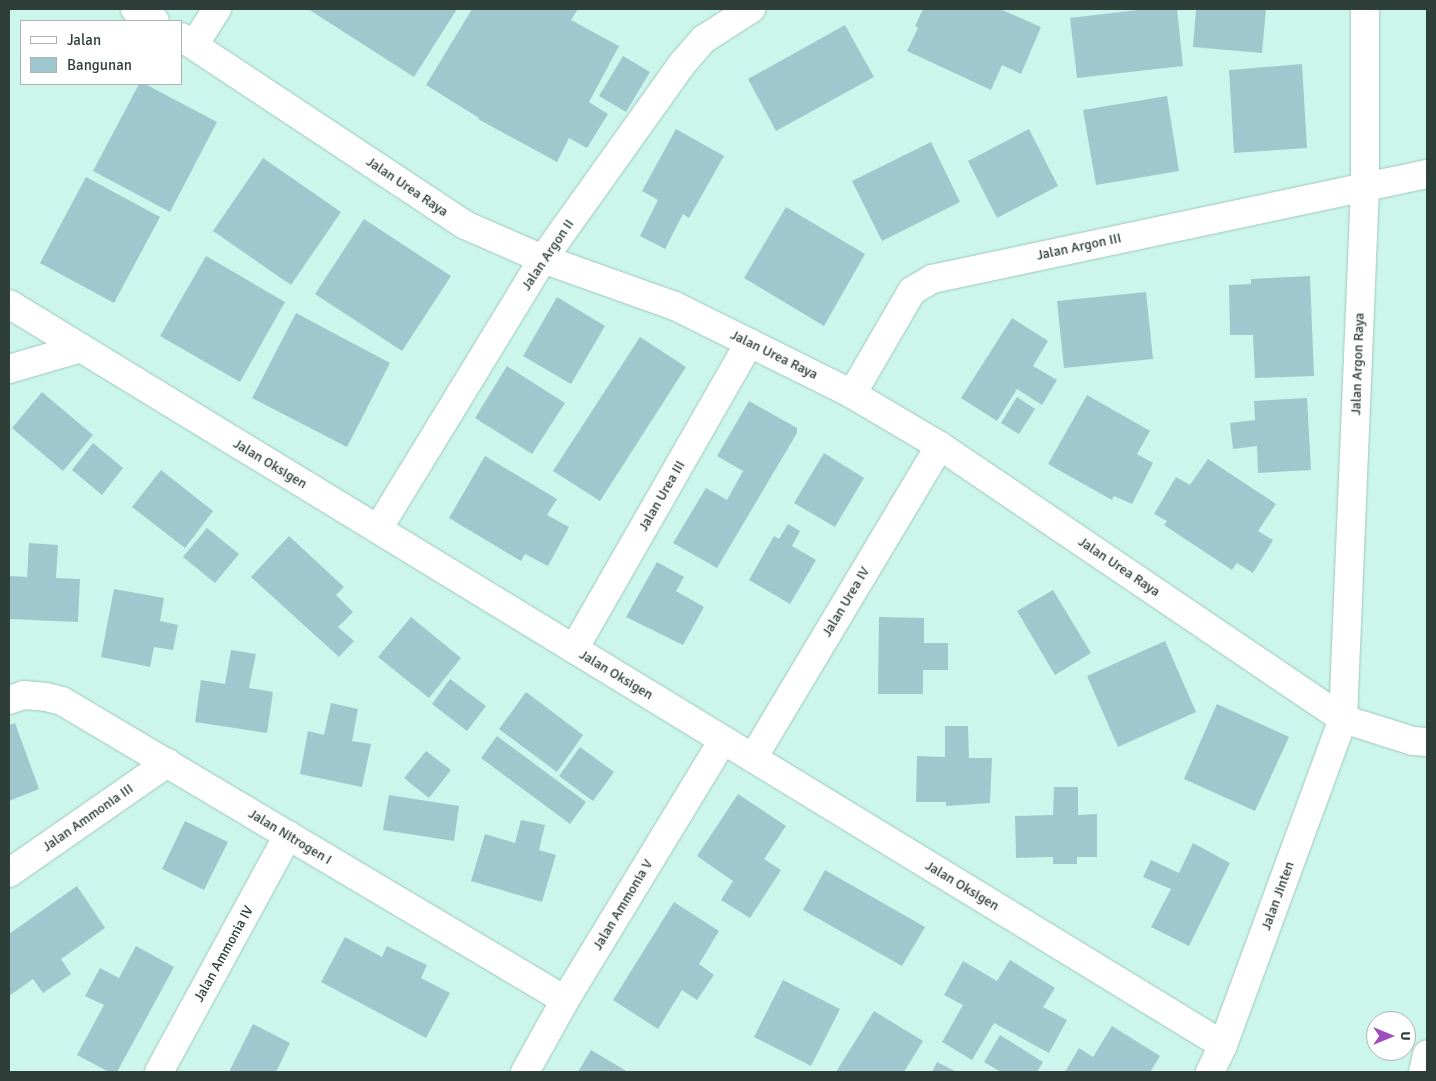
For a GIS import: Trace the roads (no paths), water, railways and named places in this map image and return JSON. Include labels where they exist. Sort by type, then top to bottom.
[{"type":"street","points":[[134,9],[153,20]]},
{"type":"street","points":[[188,41],[216,9]]},
{"type":"street","name":"Jalan Argon II","points":[[378,529],[543,259],[682,64],[704,39],[751,9]]},
{"type":"street","name":"Jalan Argon Raya","points":[[1343,719],[1365,187],[1365,9]]},
{"type":"street","name":"Jalan Urea Raya","points":[[188,41],[465,225],[543,259],[675,306],[852,394],[940,446],[1343,719],[1413,741],[1427,742]]},
{"type":"street","name":"Jalan Argon III","points":[[852,394],[912,291],[932,279],[1427,174]]},
{"type":"street","name":"Jalan Oksigen","points":[[9,304],[1224,1045]]},
{"type":"street","name":"Jalan Urea III","points":[[574,649],[749,343]]},
{"type":"street","points":[[9,369],[81,348]]},
{"type":"street","name":"Jalan Urea IV","points":[[753,758],[940,446]]},
{"type":"street","name":"Jalan Nitrogen I","points":[[9,700],[24,695],[62,701],[565,1000]]},
{"type":"street","name":"Jalan Jinten","points":[[1210,1072],[1224,1045],[1343,719]]},
{"type":"street","name":"Jalan Ammonia V","points":[[525,1072],[565,1000],[723,740]]},
{"type":"street","name":"Jalan Ammonia III","points":[[9,873],[167,763]]},
{"type":"street","name":"Jalan Ammonia IV","points":[[159,1072],[288,835]]},
{"type":"street","points":[[1423,1072],[1427,1054]]}]
